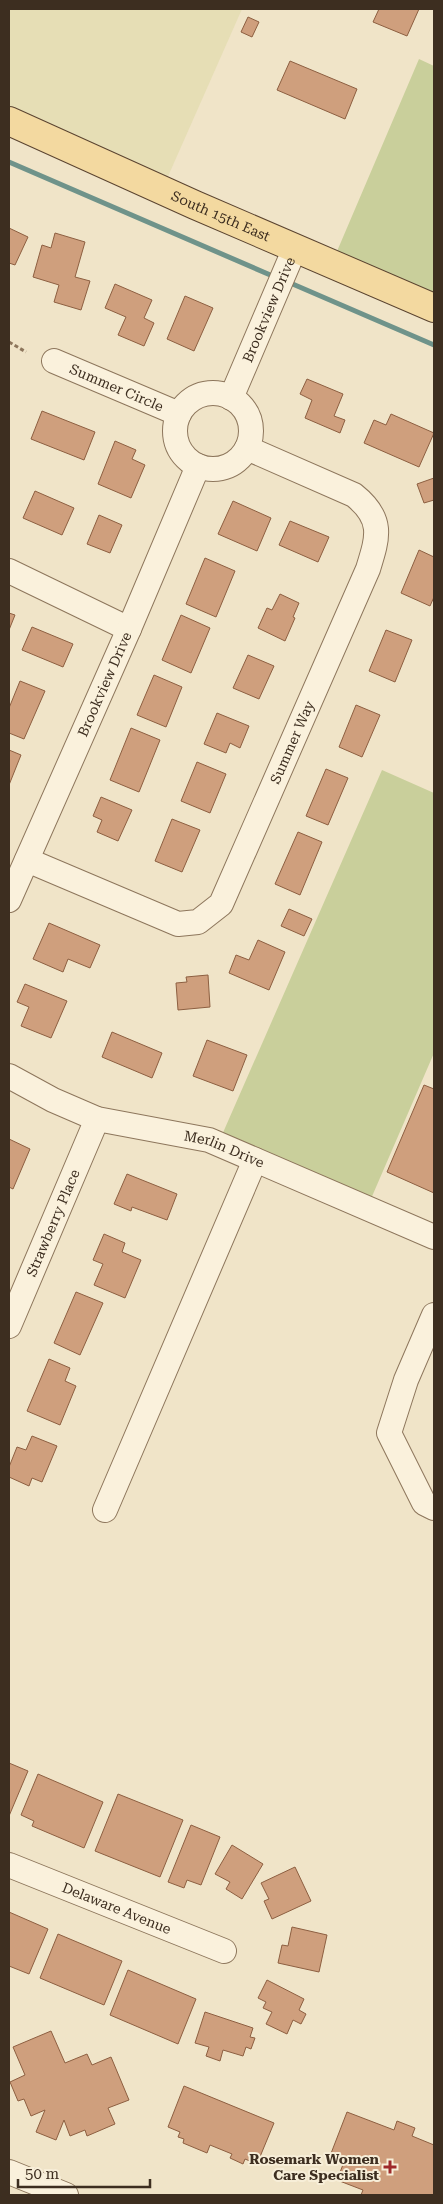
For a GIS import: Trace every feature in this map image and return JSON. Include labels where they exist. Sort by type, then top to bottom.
[{"type":"main road","name":"South 15th East","points":[[9,121],[196,205],[290,258],[434,308]]},
{"type":"street","name":"Brookview Drive","points":[[230,398],[290,258]]},
{"type":"street","name":"Summer Circle","points":[[54,361],[179,414]]},
{"type":"street","points":[[207,394],[219,394],[230,398],[240,404],[250,425],[250,437],[246,448],[240,457],[231,464],[209,469],[198,466],[187,459],[177,444],[175,426],[179,414],[186,404],[196,397],[207,394]]},
{"type":"street","name":"Summer Way","points":[[27,860],[178,924],[198,922],[221,904],[368,569],[378,533],[373,518],[365,504],[354,495],[246,448]]},
{"type":"street","name":"Brookview Drive","points":[[9,900],[198,466]]},
{"type":"street","points":[[9,571],[129,628]]},
{"type":"street","name":"Merlin Drive","points":[[9,1076],[53,1100],[97,1119],[209,1140],[434,1237]]},
{"type":"street","name":"Strawberry Place","points":[[9,1326],[97,1119]]},
{"type":"street","points":[[105,1510],[255,1160]]},
{"type":"street","points":[[434,1315],[406,1380],[389,1433],[424,1503],[434,1508]]},
{"type":"street","name":"Delaware Avenue","points":[[9,1865],[224,1951]]},
{"type":"street","points":[[9,2172],[66,2195]]},
{"type":"path","points":[[9,342],[26,352]]},
{"type":"shaded area","points":[[9,9],[242,9],[162,190],[9,121]]},
{"type":"green space","points":[[419,59],[434,66],[434,307],[332,263]]},
{"type":"green space","points":[[382,770],[434,793],[434,1053],[367,1208],[218,1144]]},
{"type":"building","points":[[379,9],[419,9],[407,36],[373,22]]},
{"type":"building","points":[[248,17],[259,22],[252,37],[241,32]]},
{"type":"building","points":[[290,61],[357,89],[345,119],[277,90]]},
{"type":"building","points":[[9,228],[28,237],[15,265],[9,263]]},
{"type":"building","points":[[55,233],[85,242],[75,277],[90,281],[81,310],[54,302],[59,285],[33,277],[42,245],[51,248]]},
{"type":"building","points":[[115,284],[152,300],[144,318],[154,323],[144,346],[118,335],[126,317],[105,308]]},
{"type":"building","points":[[185,296],[213,308],[194,351],[167,339]]},
{"type":"building","points":[[307,379],[343,394],[334,416],[345,420],[340,433],[305,418],[312,400],[300,394]]},
{"type":"building","points":[[42,411],[95,432],[84,460],[31,439]]},
{"type":"building","points":[[391,414],[434,433],[419,467],[364,443],[374,420],[386,425]]},
{"type":"building","points":[[115,441],[136,450],[132,459],[145,465],[131,498],[98,484]]},
{"type":"building","points":[[434,478],[434,500],[424,503],[417,484]]},
{"type":"building","points":[[35,491],[74,508],[62,535],[23,518]]},
{"type":"building","points":[[233,501],[271,518],[257,551],[218,534]]},
{"type":"building","points":[[99,515],[122,525],[110,553],[87,544]]},
{"type":"building","points":[[290,521],[329,537],[318,562],[279,545]]},
{"type":"building","points":[[419,550],[434,557],[434,597],[430,606],[401,593]]},
{"type":"building","points":[[205,558],[235,571],[216,617],[186,604]]},
{"type":"building","points":[[280,594],[299,603],[285,641],[258,628],[267,608],[272,610]]},
{"type":"building","points":[[9,613],[15,615],[9,630]]},
{"type":"building","points":[[181,615],[210,628],[191,673],[162,660]]},
{"type":"building","points":[[32,627],[73,644],[63,667],[22,650]]},
{"type":"building","points":[[386,630],[412,640],[395,682],[369,671]]},
{"type":"building","points":[[248,655],[274,666],[259,699],[233,688]]},
{"type":"building","points":[[154,675],[182,687],[166,727],[137,715]]},
{"type":"building","points":[[20,681],[45,691],[24,739],[9,733],[9,708]]},
{"type":"building","points":[[356,705],[380,715],[362,757],[339,747]]},
{"type":"building","points":[[217,713],[249,726],[240,748],[230,743],[226,753],[204,744]]},
{"type":"building","points":[[131,728],[160,740],[139,792],[110,780]]},
{"type":"building","points":[[9,750],[21,755],[9,785]]},
{"type":"building","points":[[197,762],[226,774],[210,813],[181,801]]},
{"type":"building","points":[[326,769],[348,778],[328,825],[306,816]]},
{"type":"building","points":[[101,797],[132,810],[118,841],[97,832],[102,820],[93,816]]},
{"type":"building","points":[[172,819],[200,830],[182,872],[155,861]]},
{"type":"building","points":[[298,832],[322,842],[300,895],[275,884]]},
{"type":"building","points":[[289,909],[312,919],[304,936],[281,926]]},
{"type":"building","points":[[49,923],[100,945],[90,968],[68,959],[63,972],[33,959]]},
{"type":"building","points":[[258,940],[285,952],[269,990],[229,973],[236,955],[249,960]]},
{"type":"building","points":[[208,975],[210,1007],[178,1010],[176,983],[187,982],[186,977]]},
{"type":"building","points":[[25,984],[67,1001],[51,1038],[21,1026],[29,1007],[17,1002]]},
{"type":"building","points":[[112,1032],[162,1053],[152,1078],[102,1057]]},
{"type":"building","points":[[207,1040],[247,1055],[233,1091],[193,1076]]},
{"type":"building","points":[[424,1085],[434,1089],[434,1193],[387,1172]]},
{"type":"building","points":[[9,1139],[30,1149],[13,1189],[9,1187]]},
{"type":"building","points":[[127,1174],[177,1194],[167,1220],[132,1207],[131,1211],[114,1204]]},
{"type":"building","points":[[104,1234],[125,1243],[122,1252],[141,1260],[125,1298],[94,1285],[103,1264],[93,1260]]},
{"type":"building","points":[[76,1292],[103,1303],[80,1355],[54,1343]]},
{"type":"building","points":[[49,1359],[70,1368],[65,1381],[76,1386],[60,1425],[27,1411]]},
{"type":"building","points":[[32,1436],[57,1446],[42,1482],[32,1478],[29,1486],[9,1477],[9,1467],[17,1447],[26,1450]]},
{"type":"building","points":[[9,1763],[28,1771],[9,1816]]},
{"type":"building","points":[[38,1774],[103,1802],[84,1848],[32,1826],[34,1821],[21,1815]]},
{"type":"building","points":[[118,1794],[183,1820],[160,1877],[95,1851]]},
{"type":"building","points":[[191,1825],[220,1837],[201,1885],[187,1880],[184,1888],[168,1882]]},
{"type":"building","points":[[232,1845],[263,1864],[242,1899],[226,1889],[230,1882],[215,1874]]},
{"type":"building","points":[[295,1867],[311,1901],[272,1919],[264,1901],[269,1899],[261,1883]]},
{"type":"building","points":[[9,1912],[48,1929],[29,1974],[9,1966]]},
{"type":"building","points":[[292,1927],[327,1935],[319,1972],[278,1963],[282,1945],[288,1946]]},
{"type":"building","points":[[58,1934],[122,1961],[104,2005],[40,1978]]},
{"type":"building","points":[[128,1970],[196,1999],[178,2044],[110,2015]]},
{"type":"building","points":[[267,1980],[304,1999],[299,2010],[306,2014],[301,2024],[293,2020],[287,2034],[266,2024],[272,2012],[263,2008],[266,2002],[258,1998]]},
{"type":"building","points":[[205,2012],[253,2028],[250,2037],[255,2038],[251,2049],[246,2047],[243,2056],[223,2050],[220,2061],[206,2056],[209,2047],[195,2043]]},
{"type":"building","points":[[51,2031],[65,2063],[87,2054],[92,2065],[111,2057],[129,2100],[108,2108],[115,2124],[87,2136],[85,2130],[70,2136],[64,2120],[56,2140],[36,2132],[45,2110],[31,2116],[24,2099],[18,2101],[10,2082],[25,2075],[13,2047]]},
{"type":"building","points":[[184,2086],[274,2123],[257,2164],[245,2159],[243,2164],[230,2158],[232,2154],[210,2145],[207,2153],[183,2143],[184,2139],[178,2137],[180,2132],[168,2127]]},
{"type":"building","points":[[347,2112],[394,2130],[397,2121],[415,2128],[412,2136],[434,2145],[434,2195],[361,2195],[363,2190],[337,2180],[344,2162],[330,2156]]},
{"type":"waterway","points":[[9,162],[275,277]]},
{"type":"waterway","points":[[288,282],[434,345]]},
{"type":"place","name":"Rosemark Women Care Specialist","points":[[390,2167]]}]
